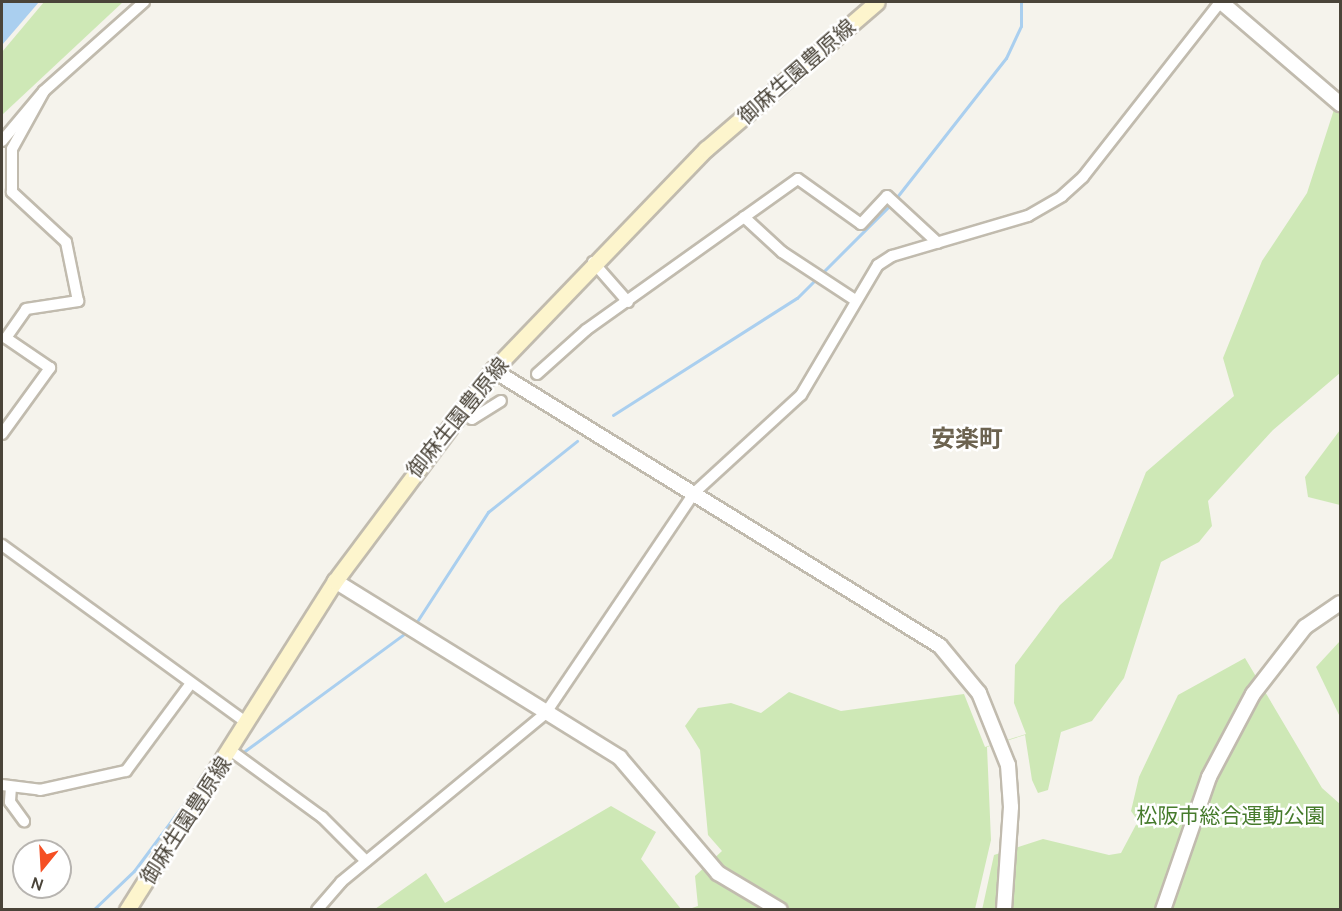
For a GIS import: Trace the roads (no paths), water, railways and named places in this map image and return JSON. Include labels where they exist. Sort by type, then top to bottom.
[{"type":"main road","name":"御麻生園豊原線","points":[[127,909],[230,750],[335,581],[493,370],[593,262],[771,90],[878,2]]},
{"type":"street","points":[[2,141],[44,91],[144,2]]},
{"type":"street","points":[[317,909],[366,861],[545,714],[694,493],[791,409],[855,300],[883,260],[1028,216],[1073,186],[1220,2],[1341,104]]},
{"type":"street","points":[[2,434],[50,368],[6,338],[26,309],[78,301],[66,242],[12,192],[12,149],[44,91]]},
{"type":"street","points":[[537,374],[628,302],[798,179],[861,224],[887,196],[938,243]]},
{"type":"street","points":[[744,217],[814,272],[855,300]]},
{"type":"street","points":[[593,262],[628,302]]},
{"type":"street","points":[[493,370],[903,619],[940,646],[970,681],[990,713],[1008,765],[1011,807],[1004,909]]},
{"type":"street","points":[[463,408],[472,419],[501,401]]},
{"type":"street","points":[[2,545],[247,723]]},
{"type":"street","points":[[335,581],[545,714],[620,758],[718,873],[780,909]]},
{"type":"street","points":[[1163,909],[1209,777],[1253,694],[1305,627],[1341,603]]},
{"type":"street","points":[[24,820],[10,802],[6,786],[40,790],[126,771],[191,683]]},
{"type":"street","points":[[230,750],[322,817],[366,861]]},
{"type":"water","points":[[2,2],[39,2],[2,45]]},
{"type":"waterway","points":[[613,415],[797,298],[893,202],[1006,58],[1021,26],[1021,2]]},
{"type":"waterway","points":[[414,626],[488,512],[577,441]]},
{"type":"waterway","points":[[242,753],[407,632]]},
{"type":"waterway","points":[[93,910],[134,871],[194,790]]},
{"type":"district","name":"安楽町","points":[[967,438]]},
{"type":"park label","name":"松阪市総合運動公園","points":[[1231,815]]}]
